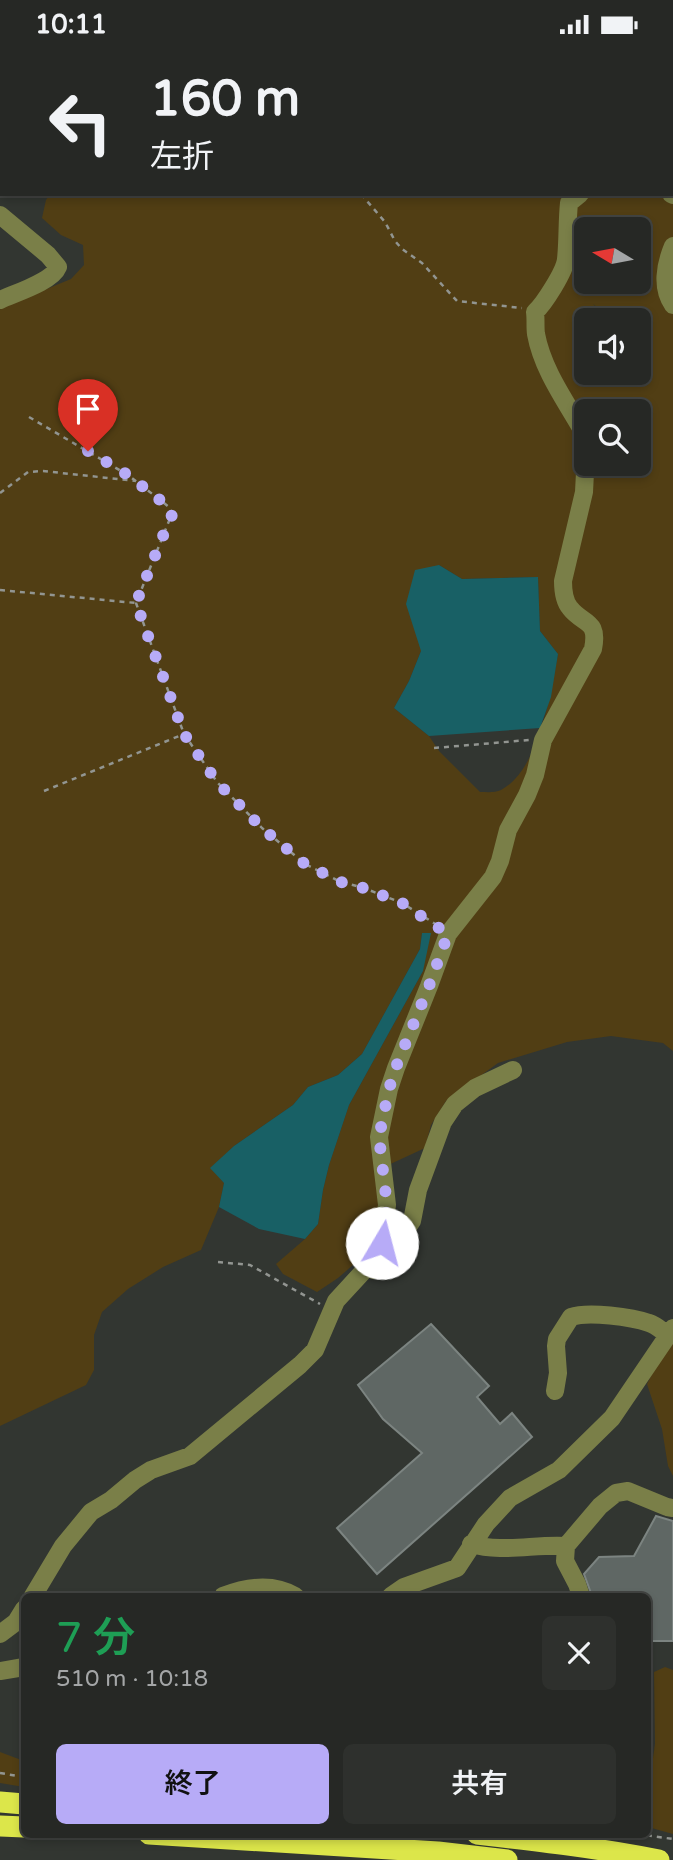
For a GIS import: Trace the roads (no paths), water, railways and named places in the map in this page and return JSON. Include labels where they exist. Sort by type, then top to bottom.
[{"type":"highway","points":[[0,1802],[21,1804]]},
{"type":"highway","points":[[0,1825],[21,1827]]},
{"type":"highway","points":[[215,1838],[412,1850],[507,1860]]},
{"type":"highway","points":[[513,1838],[622,1852],[659,1860]]},
{"type":"street","points":[[574,417],[558,391],[545,360],[537,334],[535,312],[543,305],[566,263],[569,203],[578,196]]},
{"type":"street","points":[[0,215],[48,255],[58,267],[57,272],[50,278],[0,300]]},
{"type":"street","points":[[673,246],[667,261],[666,277],[667,296],[673,305]]},
{"type":"street","points":[[35,1593],[63,1546],[91,1511],[111,1500],[135,1479],[151,1470],[190,1456],[300,1365],[314,1350],[337,1301],[371,1263],[382,1243],[387,1205],[379,1137],[396,1067],[448,934],[493,877],[508,830],[535,775],[543,740],[593,649],[596,636],[590,624],[570,608],[563,594],[563,581],[584,492],[585,476]]},
{"type":"street","points":[[364,1271],[372,1272],[384,1262],[412,1221],[418,1190],[443,1122],[455,1104],[475,1088],[513,1070]]},
{"type":"street","points":[[395,1593],[404,1587],[457,1568],[486,1524],[510,1498],[559,1470],[612,1418],[671,1331],[651,1323],[591,1314],[571,1317],[557,1339],[558,1373],[555,1391]]},
{"type":"street","points":[[579,1593],[565,1561],[566,1546],[600,1506],[616,1493],[628,1491],[673,1508]]},
{"type":"street","points":[[471,1544],[485,1548],[566,1546]]},
{"type":"street","points":[[234,1593],[264,1587],[290,1593]]},
{"type":"street","points":[[0,1634],[16,1622],[21,1614]]},
{"type":"street","points":[[0,1671],[21,1668]]},
{"type":"water","points":[[439,565],[462,579],[538,577],[540,631],[558,654],[551,697],[540,728],[429,736],[394,708],[421,651],[406,604],[415,570]]},
{"type":"water","points":[[422,933],[431,933],[423,971],[349,1105],[329,1165],[318,1224],[305,1239],[259,1229],[219,1207],[224,1183],[210,1168],[234,1146],[293,1105],[308,1087],[338,1075],[362,1054],[420,949]]}]
